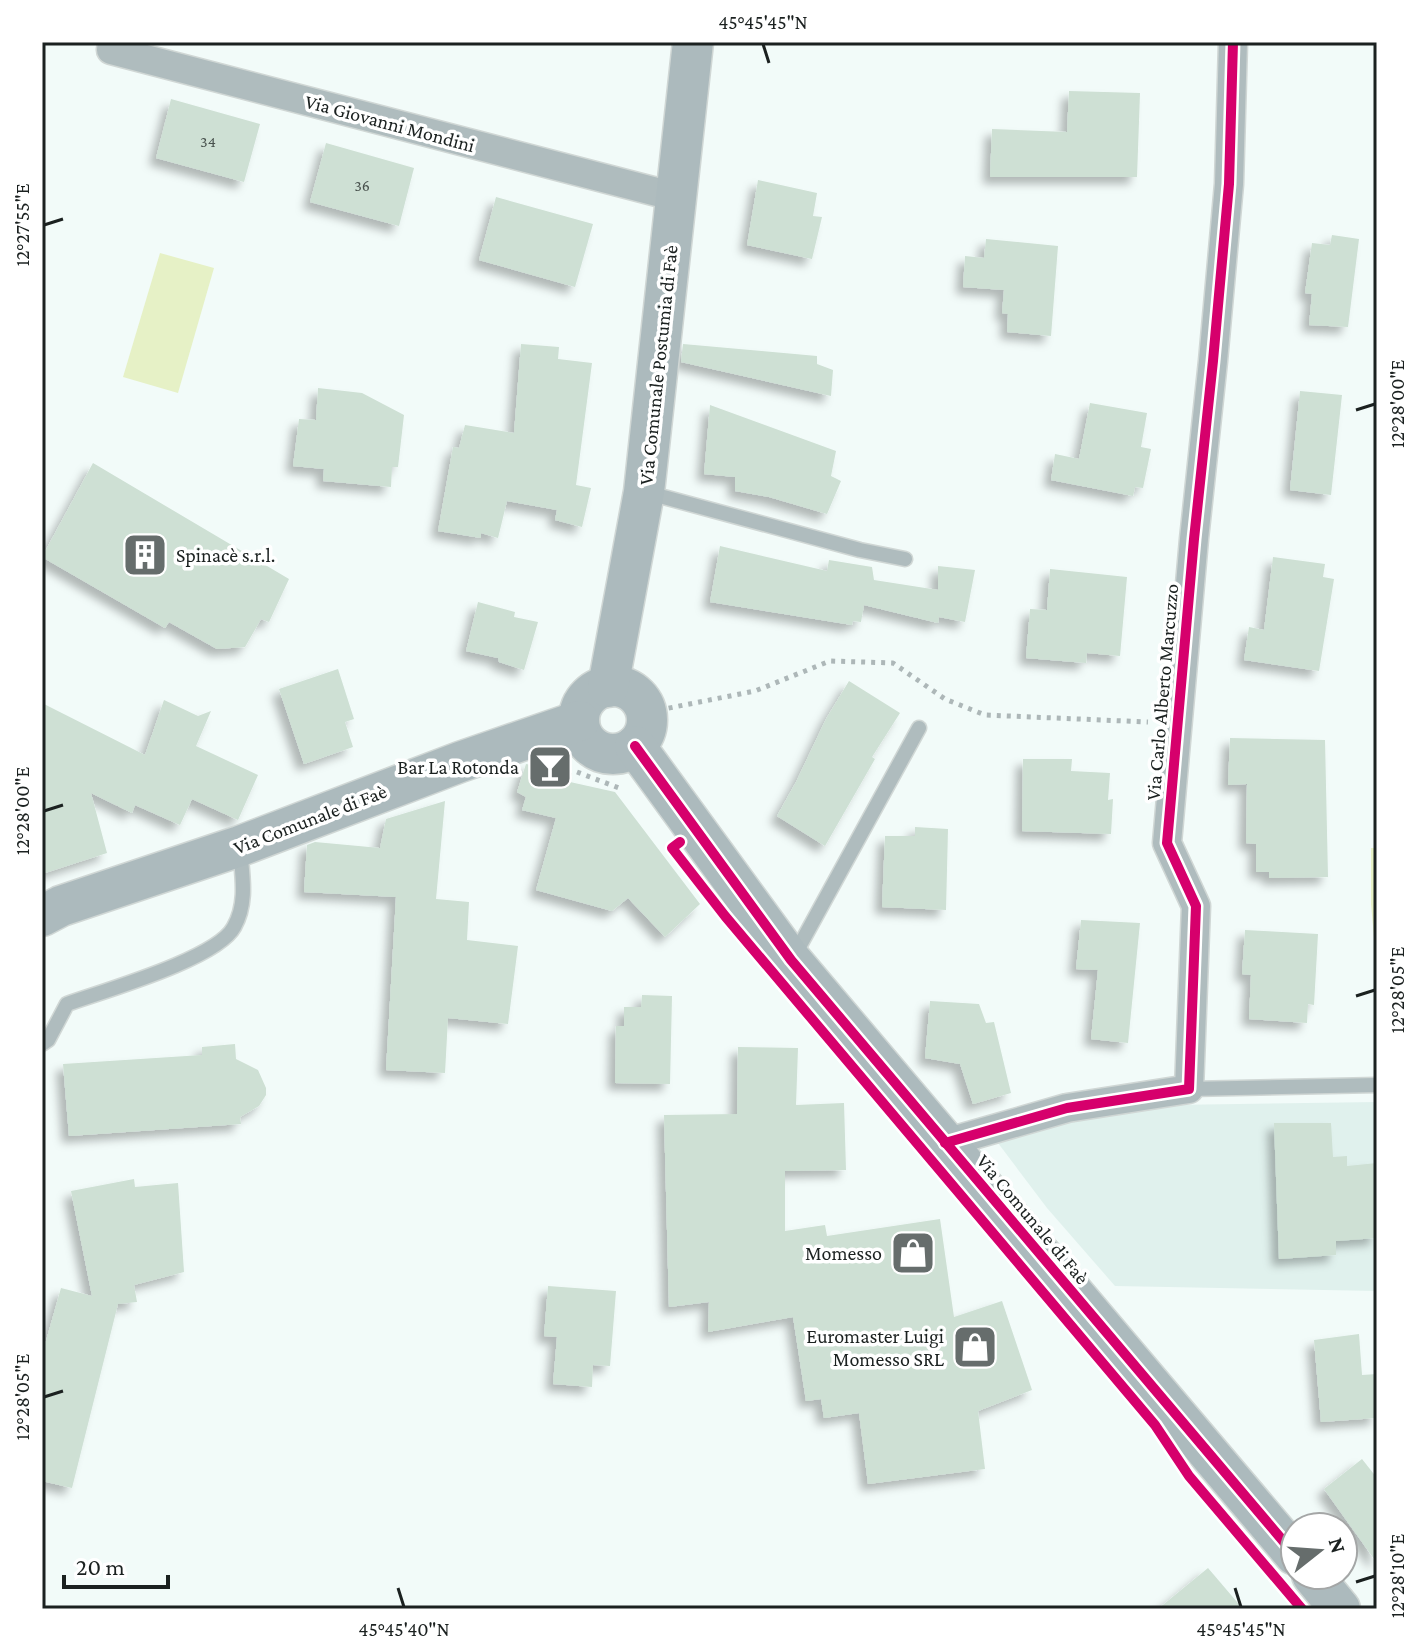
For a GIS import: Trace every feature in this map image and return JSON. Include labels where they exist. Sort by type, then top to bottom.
[{"type":"street","name":"Via Giovanni Mondini","points":[[112,42],[111,50],[676,197]]},
{"type":"street","name":"Via Comunale Postumia di Faè","points":[[608,687],[644,492],[693,42]]},
{"type":"street","name":"Via Carlo Alberto Marcuzzo","points":[[1189,1089],[1196,906],[1167,843],[1227,199],[1233,42]]},
{"type":"street","points":[[608,687],[599,689],[584,702],[579,721],[586,741],[604,753],[615,754],[640,730]]},
{"type":"street","name":"Via Comunale di Faè","points":[[608,687],[618,687],[636,695],[640,730],[791,960],[1279,1536]]},
{"type":"street","name":"Via Comunale di Faè","points":[[42,916],[61,906],[240,846],[460,762],[579,721]]},
{"type":"street","points":[[945,1143],[1067,1108],[1189,1089]]},
{"type":"street","points":[[1325,1591],[1340,1609]]},
{"type":"lane","points":[[644,492],[860,550],[905,559]]},
{"type":"lane","points":[[791,960],[919,728]]},
{"type":"lane","points":[[42,1044],[48,1040],[67,1004],[192,960],[233,930],[244,898],[240,846]]},
{"type":"lane","points":[[1189,1089],[1376,1084]]},
{"type":"path","points":[[640,730],[755,691],[830,661],[893,663],[945,699],[985,715],[1177,723]]},
{"type":"shaded area","points":[[1377,1102],[1377,1291],[1115,1286],[1047,1208],[998,1143],[1061,1121],[1170,1105]]},
{"type":"green space","points":[[160,253],[214,268],[178,393],[123,377]]},
{"type":"green space","points":[[1371,848],[1377,848],[1377,971],[1371,904]]},
{"type":"building","points":[[1069,91],[1140,93],[1137,177],[990,177],[992,129],[1067,132]]},
{"type":"building","points":[[171,99],[260,124],[244,182],[156,158]]},
{"type":"building","points":[[326,143],[414,168],[399,226],[310,202]]},
{"type":"building","points":[[758,180],[817,193],[813,216],[822,217],[812,259],[747,245]]},
{"type":"building","points":[[496,197],[593,224],[575,287],[479,260]]},
{"type":"building","points":[[1332,235],[1359,239],[1348,327],[1309,325],[1312,294],[1305,293],[1312,243],[1330,245]]},
{"type":"building","points":[[986,239],[1058,246],[1051,336],[1007,332],[1008,314],[1002,313],[1004,290],[963,287],[965,256],[984,258]]},
{"type":"building","points":[[521,344],[559,347],[558,359],[592,363],[576,485],[591,488],[582,527],[555,520],[557,510],[507,501],[498,538],[481,533],[481,538],[438,531],[453,447],[459,448],[465,425],[514,433]]},
{"type":"building","points":[[683,344],[817,356],[817,364],[833,370],[831,396],[681,362]]},
{"type":"building","points":[[318,388],[362,393],[404,415],[398,467],[392,467],[391,487],[323,481],[324,469],[293,466],[299,419],[316,420]]},
{"type":"building","points":[[1300,391],[1342,395],[1331,495],[1290,490]]},
{"type":"building","points":[[1090,403],[1147,413],[1141,447],[1151,449],[1143,488],[1135,487],[1133,496],[1051,480],[1055,454],[1079,459]]},
{"type":"building","points":[[710,405],[836,451],[831,476],[841,481],[827,514],[769,497],[735,491],[735,477],[704,474]]},
{"type":"building","name":"Spinacè s.r.l.","points":[[93,463],[289,579],[269,622],[261,619],[245,647],[217,649],[169,622],[165,628],[42,557]]},
{"type":"building","points":[[720,546],[827,571],[829,560],[872,567],[874,580],[938,590],[938,566],[975,570],[965,622],[939,617],[938,623],[864,605],[861,622],[853,621],[852,625],[710,602]]},
{"type":"building","points":[[1273,557],[1325,564],[1323,577],[1334,579],[1319,671],[1244,660],[1249,627],[1264,630]]},
{"type":"building","points":[[1050,569],[1127,577],[1120,656],[1087,653],[1086,663],[1026,658],[1030,609],[1047,610]]},
{"type":"building","points":[[478,602],[515,612],[514,617],[538,622],[524,670],[499,662],[498,658],[466,651]]},
{"type":"building","points":[[338,669],[354,719],[345,722],[353,747],[304,764],[279,689]]},
{"type":"building","points":[[849,681],[900,713],[872,757],[875,759],[825,846],[777,816],[826,719]]},
{"type":"building","points":[[164,700],[198,716],[211,711],[196,746],[258,775],[238,820],[192,799],[180,825],[135,805],[132,813],[91,793],[107,853],[42,874],[42,703],[145,755]]},
{"type":"building","points":[[1230,738],[1325,740],[1328,877],[1269,878],[1269,872],[1256,872],[1256,844],[1246,843],[1247,784],[1228,785]]},
{"type":"building","points":[[1023,759],[1072,759],[1071,771],[1110,773],[1108,800],[1113,799],[1111,834],[1022,831]]},
{"type":"building","points":[[526,764],[572,773],[570,782],[615,792],[700,904],[665,937],[628,898],[612,911],[536,890],[556,818],[522,810],[526,797],[517,792]]},
{"type":"building","points":[[445,801],[436,899],[469,902],[467,940],[518,946],[508,1024],[448,1018],[445,1073],[386,1070],[396,897],[304,892],[307,845],[315,842],[380,848],[386,819]]},
{"type":"building","points":[[915,827],[948,829],[946,910],[882,907],[885,836],[915,836]]},
{"type":"building","points":[[1081,920],[1140,923],[1128,1043],[1091,1039],[1098,970],[1076,969]]},
{"type":"building","points":[[1245,930],[1318,934],[1314,1005],[1308,1004],[1307,1023],[1249,1019],[1251,975],[1242,974]]},
{"type":"building","points":[[642,995],[672,996],[670,1084],[615,1083],[616,1026],[624,1026],[624,1007],[641,1007]]},
{"type":"building","points":[[930,1001],[979,1004],[986,1023],[994,1022],[1011,1093],[973,1104],[960,1064],[925,1058]]},
{"type":"building","points":[[235,1044],[236,1059],[258,1070],[266,1088],[266,1095],[259,1106],[240,1117],[241,1124],[69,1136],[63,1064],[202,1055],[202,1047]]},
{"type":"building","points":[[738,1047],[798,1048],[796,1105],[844,1103],[846,1170],[785,1171],[785,1231],[825,1225],[827,1236],[940,1219],[954,1317],[1002,1301],[1032,1390],[978,1411],[985,1469],[868,1484],[859,1413],[824,1418],[821,1399],[806,1401],[793,1317],[708,1332],[709,1302],[669,1307],[664,1115],[737,1114]]},
{"type":"building","points":[[1274,1123],[1331,1123],[1333,1157],[1347,1156],[1347,1166],[1377,1163],[1377,1238],[1336,1241],[1336,1255],[1279,1259]]},
{"type":"building","points":[[134,1179],[135,1187],[178,1183],[184,1272],[134,1285],[137,1302],[118,1304],[72,1488],[42,1481],[42,1355],[61,1288],[92,1296],[71,1191]]},
{"type":"building","points":[[548,1286],[616,1291],[610,1366],[593,1365],[592,1387],[553,1384],[557,1337],[544,1336]]},
{"type":"building","points":[[1359,1334],[1362,1375],[1377,1374],[1377,1418],[1321,1422],[1314,1340]]},
{"type":"building","points":[[1362,1459],[1377,1478],[1377,1563],[1359,1538],[1359,1511],[1340,1511],[1324,1489]]},
{"type":"building","points":[[1208,1568],[1243,1609],[1158,1609]]},
{"type":"cycle path","points":[[945,1143],[1067,1108],[1189,1089],[1196,906],[1167,843],[1229,184],[1233,42]]},
{"type":"cycle path","points":[[635,746],[791,960],[1279,1536]]},
{"type":"cycle path","points":[[680,842],[672,848],[725,916],[1155,1425],[1189,1476],[1302,1609]]},
{"type":"place","name":"Spinacè s.r.l.","points":[[145,555]]},
{"type":"place","name":"Bar La Rotonda","points":[[550,767]]},
{"type":"place","name":"Momesso","points":[[913,1253]]},
{"type":"place","name":"Euromaster Luigi Momesso SRL","points":[[975,1347]]}]
